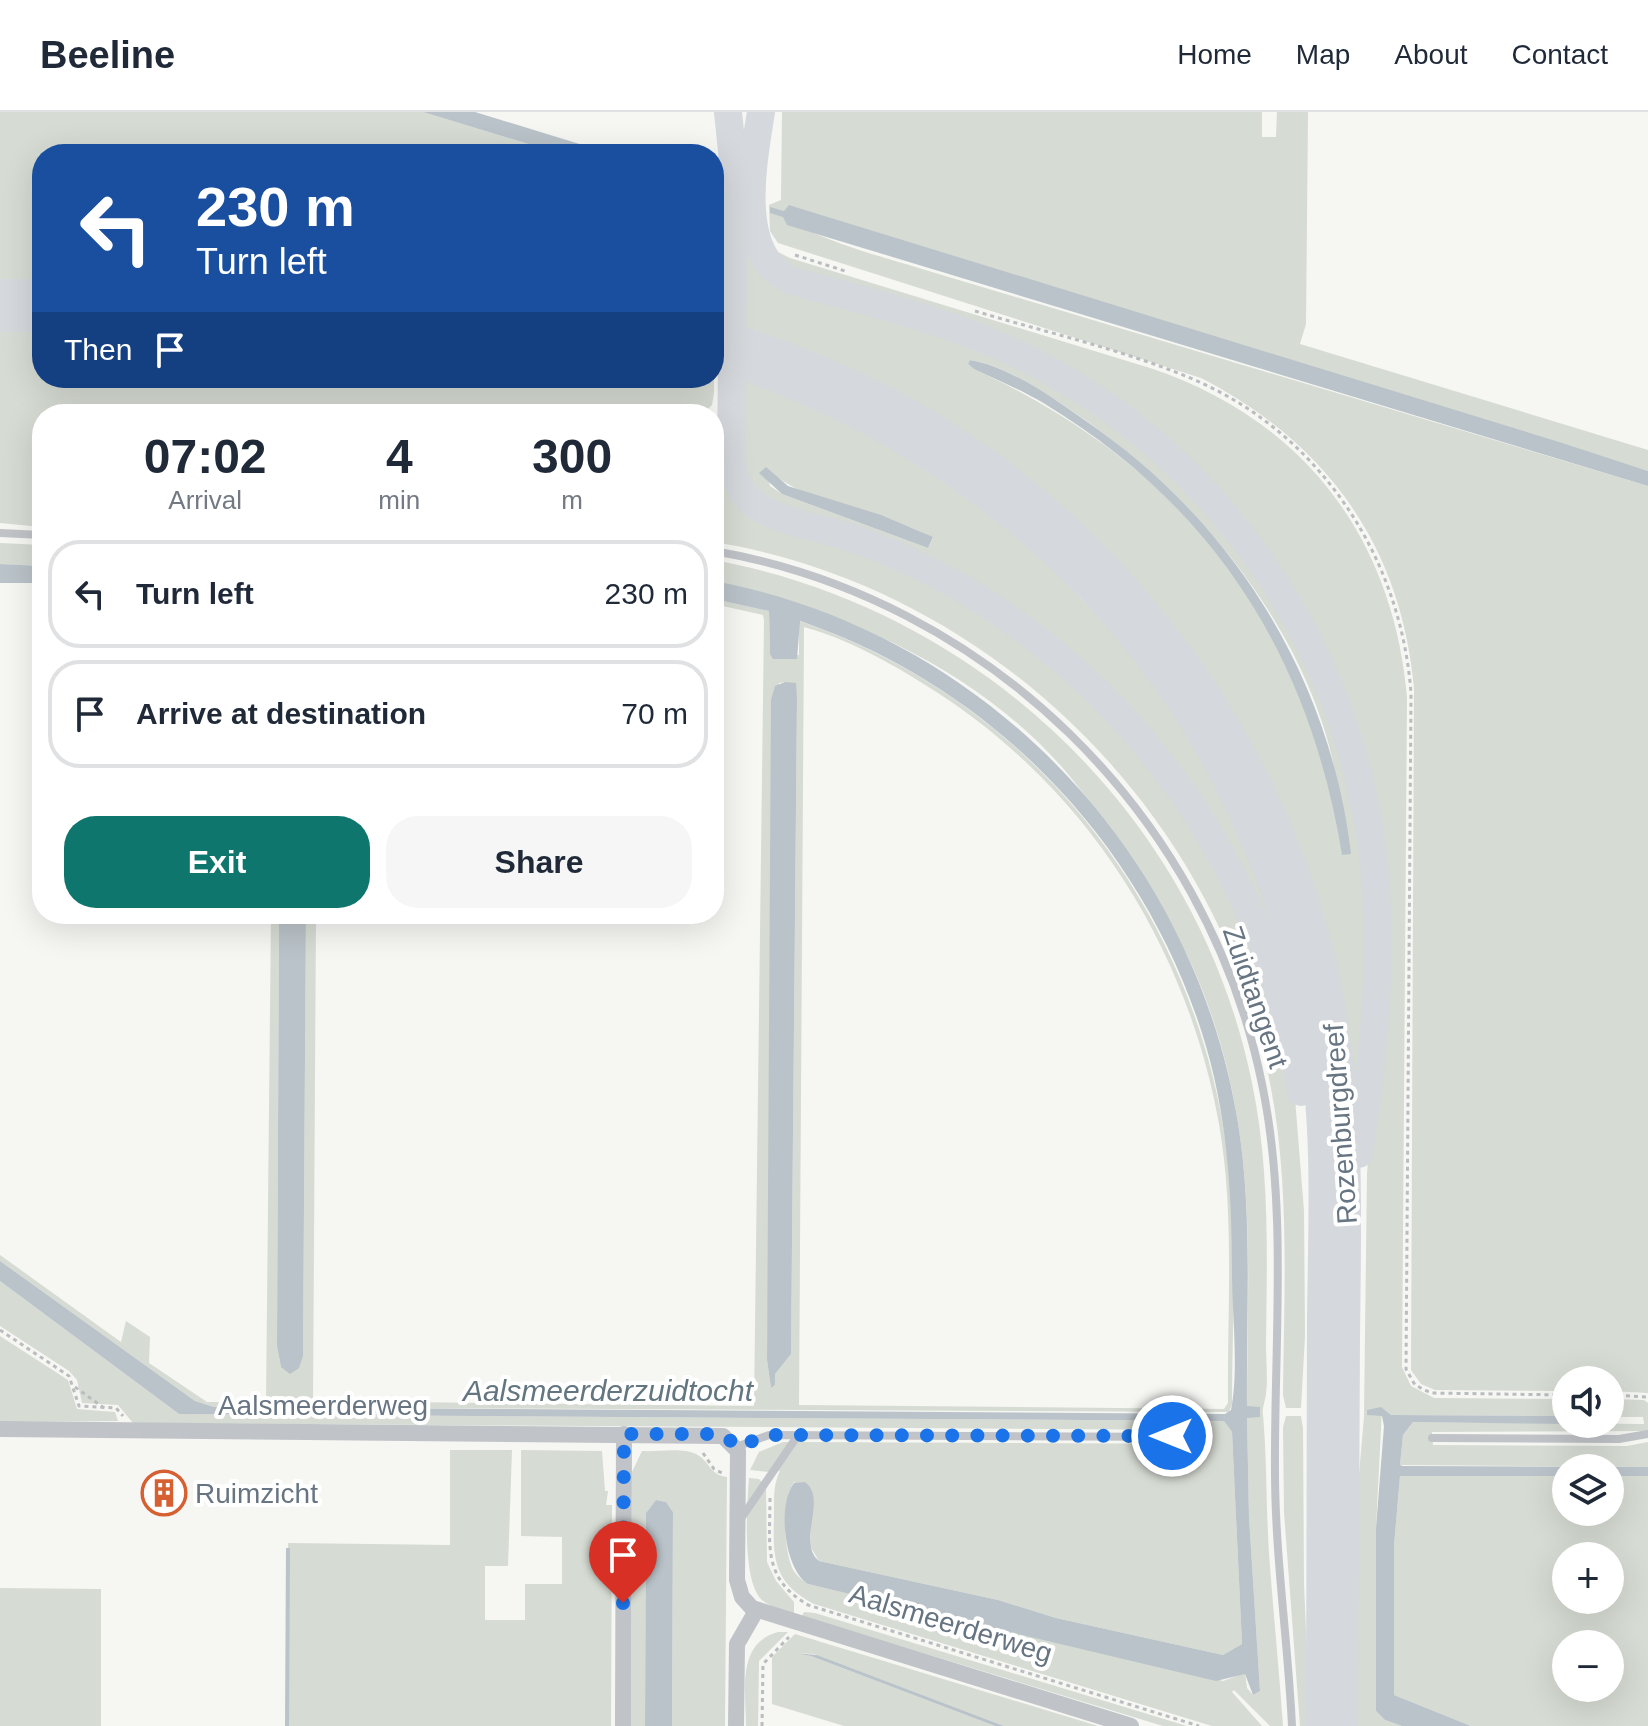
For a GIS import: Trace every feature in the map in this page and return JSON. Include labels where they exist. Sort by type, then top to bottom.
[{"type":"highway","points":[[728,112],[734,170],[731,454],[737,482],[758,506],[904,560],[954,585],[1011,620],[1098,691],[1165,766],[1223,856],[1249,910],[1274,978],[1334,1235]]},
{"type":"highway","points":[[761,112],[754,195],[755,240],[763,259],[775,272],[792,281],[966,333],[1022,357],[1097,400],[1154,443],[1209,497],[1260,559],[1291,608],[1321,666],[1348,737],[1362,793],[1373,862],[1376,941],[1368,1091],[1334,1235]]},
{"type":"highway","points":[[0,293],[32,293]]},
{"type":"highway","points":[[0,318],[32,318]]},
{"type":"highway","name":"Rozenburgdreef","points":[[724,337],[763,359],[889,401],[939,430],[1012,482],[1078,539],[1159,628],[1212,703],[1253,776],[1281,836],[1322,963],[1342,1084],[1334,1235],[1320,1726]]},
{"type":"highway","name":"Rozenburgdreef","points":[[724,357],[763,359]]},
{"type":"highway","name":"Rozenburgdreef","points":[[1334,1235],[1344,1726]]},
{"type":"street","name":"Aalsmeerderweg","points":[[0,1429],[716,1434],[728,1438],[736,1447]]},
{"type":"street","points":[[623,1726],[624,1434]]},
{"type":"street","points":[[736,1447],[738,1583],[742,1597],[756,1611],[737,1644],[736,1726]]},
{"type":"street","name":"Aalsmeerderweg","points":[[756,1611],[1131,1726]]},
{"type":"lane","points":[[0,533],[32,535]]},
{"type":"lane","name":"Zuidtangent","points":[[724,553],[805,573],[872,598],[939,632],[1014,683],[1069,730],[1122,789],[1161,842],[1202,912],[1244,1015],[1262,1083],[1271,1140],[1276,1241],[1275,1493],[1292,1726]]},
{"type":"lane","points":[[1432,1438],[1619,1439],[1648,1434]]},
{"type":"lane","points":[[736,1447],[762,1435],[1203,1437]]},
{"type":"lane","points":[[737,1524],[798,1435]]},
{"type":"path","points":[[789,254],[849,272]]},
{"type":"path","points":[[969,309],[1169,371],[1236,402],[1305,455],[1339,495],[1370,543],[1397,611],[1411,693],[1406,1369],[1415,1385],[1431,1393],[1552,1395]]},
{"type":"path","points":[[0,1330],[65,1373],[75,1387],[104,1408]]},
{"type":"path","points":[[75,1387],[80,1407],[122,1411],[124,1430]]},
{"type":"path","points":[[1624,1396],[1648,1397]]},
{"type":"path","points":[[698,1450],[717,1471],[738,1474]]},
{"type":"path","name":"Aalsmeerderweg","points":[[769,1480],[772,1568],[782,1584],[808,1605],[1199,1726]]},
{"type":"path","points":[[762,1726],[762,1666],[769,1655]]},
{"type":"shaded area","points":[[0,112],[423,112],[528,144],[32,144],[32,284],[0,284]]},
{"type":"shaded area","points":[[423,112],[475,112],[579,144],[528,144]]},
{"type":"shaded area","points":[[782,112],[1262,112],[1262,137],[1276,137],[1277,112],[1308,112],[1306,324],[1300,344],[1648,450],[1648,471],[795,207],[784,211],[771,208],[830,240],[876,255],[1648,486],[1648,1393],[1624,1392],[1624,1366],[1552,1366],[1552,1391],[1435,1390],[1421,1384],[1411,1370],[1414,688],[1406,637],[1393,589],[1374,545],[1350,504],[1320,467],[1286,434],[1246,404],[1201,378],[778,243],[770,231],[769,205],[781,200]]},
{"type":"shaded area","points":[[789,205],[1648,471],[1648,486],[787,225],[783,217],[770,213],[770,207],[784,211]]},
{"type":"shaded area","points":[[748,208],[750,248],[863,305],[1068,388],[1217,512],[1316,667],[1367,848],[1363,1088],[1352,1087],[1192,658],[897,395],[841,415],[1009,523],[1147,668],[1238,822],[1296,999],[1238,875],[1034,630],[765,502],[741,470]],"holes":[[[970,360],[1013,375],[1078,415],[1129,454],[1179,499],[1224,549],[1264,604],[1298,663],[1323,725],[1338,789],[1342,854],[1324,771],[1299,695],[1265,625],[1224,562],[1174,505],[1116,454],[1049,409],[974,369],[968,364]],[[766,468],[782,480],[822,499],[892,521],[933,538],[928,548],[782,494],[770,486]]]},
{"type":"shaded area","points":[[774,250],[790,258],[1150,368],[1204,390],[1253,418],[1295,452],[1331,492],[1360,536],[1382,585],[1398,639],[1407,697],[1402,1367],[1411,1386],[1434,1398],[1552,1399],[1552,1416],[1390,1415],[1382,1408],[1376,1528],[1376,1711],[1385,1720],[1402,1726],[1353,1726],[1354,1532],[1364,1417],[1367,1175],[1381,948],[1315,641],[1119,409],[777,263]]},
{"type":"shaded area","points":[[0,327],[32,327],[32,388],[714,388],[714,393],[712,404],[32,404],[32,526],[0,523]]},
{"type":"shaded area","points":[[970,360],[1015,376],[1083,419],[1136,459],[1184,504],[1227,553],[1265,607],[1296,664],[1321,725],[1340,788],[1351,854],[1342,855],[1327,783],[1306,716],[1279,653],[1246,595],[1206,540],[1159,491],[1106,445],[1045,404],[974,369],[968,364]]},
{"type":"shaded area","points":[[724,446],[729,477],[949,588],[1106,707],[1234,889],[1294,1086],[1304,1211],[1305,1336],[1301,1408],[1286,1408],[1283,1395],[1283,1203],[1271,1088],[1244,987],[1202,893],[1146,806],[1077,729],[998,662],[910,608],[815,567],[724,544]]},
{"type":"shaded area","points":[[766,467],[788,486],[881,515],[933,537],[928,548],[782,494],[759,473]]},
{"type":"shaded area","points":[[0,543],[32,545],[32,566],[0,564]]},
{"type":"shaded area","points":[[724,563],[811,586],[903,625],[987,677],[1062,740],[1128,813],[1183,896],[1224,986],[1252,1083],[1262,1148],[1267,1245],[1267,1382],[1263,1412],[1269,1553],[1283,1726],[1270,1726],[1234,1690],[1232,1692],[1262,1726],[1212,1726],[814,1604],[790,1587],[775,1556],[774,1498],[780,1471],[773,1468],[769,1472],[750,1470],[759,1452],[783,1442],[1204,1444],[1205,1430],[133,1423],[118,1405],[82,1403],[77,1380],[69,1371],[0,1326],[0,1281],[179,1414],[1224,1421],[1232,1432],[1242,1644],[1223,1655],[1056,1618],[998,1600],[819,1561],[810,1546],[812,1492],[794,1482],[785,1511],[787,1546],[792,1568],[808,1584],[1223,1681],[1245,1673],[1247,1688],[1253,1695],[1260,1691],[1249,1517],[1247,1417],[1260,1417],[1260,1407],[1247,1407],[1248,1265],[1243,1158],[1220,1042],[1193,967],[1156,896],[1134,862],[1061,766],[1026,731],[987,699],[902,647],[809,608],[724,584]]},
{"type":"shaded area","points":[[0,564],[32,566],[32,583],[0,583]]},
{"type":"shaded area","points":[[724,584],[813,608],[904,649],[987,703],[1061,770],[1124,846],[1176,931],[1214,1024],[1238,1123],[1243,1158],[1248,1264],[1247,1406],[1260,1407],[1260,1417],[1247,1418],[1249,1517],[1260,1691],[1253,1695],[1245,1674],[1216,1681],[808,1584],[793,1565],[786,1536],[789,1493],[794,1483],[805,1482],[814,1499],[810,1543],[819,1561],[998,1600],[1056,1618],[1223,1655],[1242,1644],[1232,1432],[1224,1421],[179,1414],[0,1281],[0,1261],[195,1401],[214,1407],[1225,1414],[1231,1410],[1235,1360],[1231,1211],[1217,1092],[1202,1033],[1175,963],[1140,897],[1098,835],[1050,779],[995,729],[935,686],[870,649],[800,621],[797,659],[773,659],[770,654],[769,611],[724,601]]},
{"type":"shaded area","points":[[724,601],[769,611],[770,654],[799,655],[799,621],[882,656],[958,701],[1025,756],[1085,820],[1135,891],[1176,968],[1206,1051],[1225,1138],[1233,1237],[1232,1404],[1229,1412],[214,1407],[195,1401],[0,1261],[0,1255],[121,1342],[126,1321],[150,1337],[149,1363],[207,1402],[266,1402],[271,924],[279,924],[277,1346],[281,1367],[303,1356],[306,924],[316,924],[313,1401],[754,1406],[763,615],[724,606]],"holes":[[[804,627],[837,638],[885,661],[930,688],[986,727],[1036,772],[1081,821],[1121,875],[1154,933],[1182,994],[1204,1058],[1219,1124],[1229,1228],[1228,1403],[1224,1409],[799,1405]],[[785,682],[797,698],[791,1354],[775,1374],[775,1385],[771,1388],[767,1360],[779,683]]]},
{"type":"shaded area","points":[[785,682],[796,683],[797,698],[791,1354],[775,1374],[775,1385],[771,1388],[767,1360],[771,700],[775,686]]},
{"type":"shaded area","points":[[279,924],[306,924],[303,1356],[299,1368],[290,1374],[281,1367],[277,1346]]},
{"type":"shaded area","points":[[0,1336],[68,1380],[77,1409],[115,1412],[118,1421],[0,1422]]},
{"type":"shaded area","points":[[1624,1399],[1648,1403],[1648,1431],[1624,1431],[1624,1424],[1644,1424],[1643,1417],[1624,1417]]},
{"type":"shaded area","points":[[1381,1407],[1391,1415],[1552,1416],[1552,1424],[1413,1422],[1403,1435],[1400,1465],[1403,1466],[1552,1467],[1552,1476],[1400,1476],[1394,1546],[1394,1695],[1471,1726],[1402,1726],[1385,1720],[1376,1711],[1376,1528],[1384,1426],[1382,1416],[1367,1415],[1367,1410]]},
{"type":"shaded area","points":[[1286,1416],[1301,1416],[1303,1428],[1304,1584],[1310,1726],[1300,1726],[1284,1512],[1283,1427]]},
{"type":"shaded area","points":[[1413,1422],[1552,1423],[1552,1431],[1432,1432],[1433,1445],[1627,1446],[1648,1442],[1648,1467],[1624,1467],[1624,1454],[1552,1454],[1552,1466],[1400,1465],[1403,1435]]},
{"type":"shaded area","points":[[450,1450],[512,1450],[508,1566],[485,1566],[485,1620],[525,1620],[525,1584],[562,1584],[562,1537],[521,1536],[521,1450],[602,1451],[605,1491],[608,1491],[606,1505],[612,1505],[611,1726],[289,1726],[288,1543],[450,1545]]},
{"type":"shaded area","points":[[642,1451],[690,1452],[701,1457],[717,1474],[727,1477],[725,1726],[672,1726],[673,1512],[666,1502],[656,1500],[646,1513],[645,1726],[631,1726],[632,1472]]},
{"type":"shaded area","points":[[1624,1467],[1648,1467],[1648,1476],[1624,1476]]},
{"type":"shaded area","points":[[1400,1476],[1552,1476],[1552,1526],[1624,1526],[1624,1476],[1648,1476],[1648,1726],[1471,1726],[1394,1695],[1394,1546]]},
{"type":"shaded area","points":[[749,1478],[759,1479],[766,1486],[767,1562],[776,1581],[794,1602],[794,1614],[767,1604],[754,1587],[747,1540]]},
{"type":"shaded area","points":[[656,1500],[666,1502],[673,1512],[672,1726],[645,1726],[646,1513]]},
{"type":"shaded area","points":[[286,1548],[290,1548],[289,1726],[285,1726]]},
{"type":"shaded area","points":[[0,1588],[101,1589],[101,1726],[0,1726]]},
{"type":"shaded area","points":[[804,1612],[1187,1726],[1163,1726],[802,1616]]},
{"type":"shaded area","points":[[778,1632],[788,1632],[759,1661],[758,1726],[746,1726],[745,1684],[749,1658],[765,1638]]},
{"type":"shaded area","points":[[795,1634],[1098,1726],[1004,1726],[814,1654],[794,1653],[811,1656],[995,1726],[844,1726],[772,1704],[772,1657]]},
{"type":"shaded area","points":[[794,1653],[817,1655],[1004,1726],[995,1726],[811,1656]]},
{"type":"place","name":"Ruimzicht","points":[[164,1493]]},
{"type":"route","points":[[623,1603],[624,1434],[716,1434],[728,1438],[736,1447],[762,1435],[1172,1436]]},
{"type":"water label","name":"Aalsmeerderzuidtocht","points":[[608,1391]]}]
